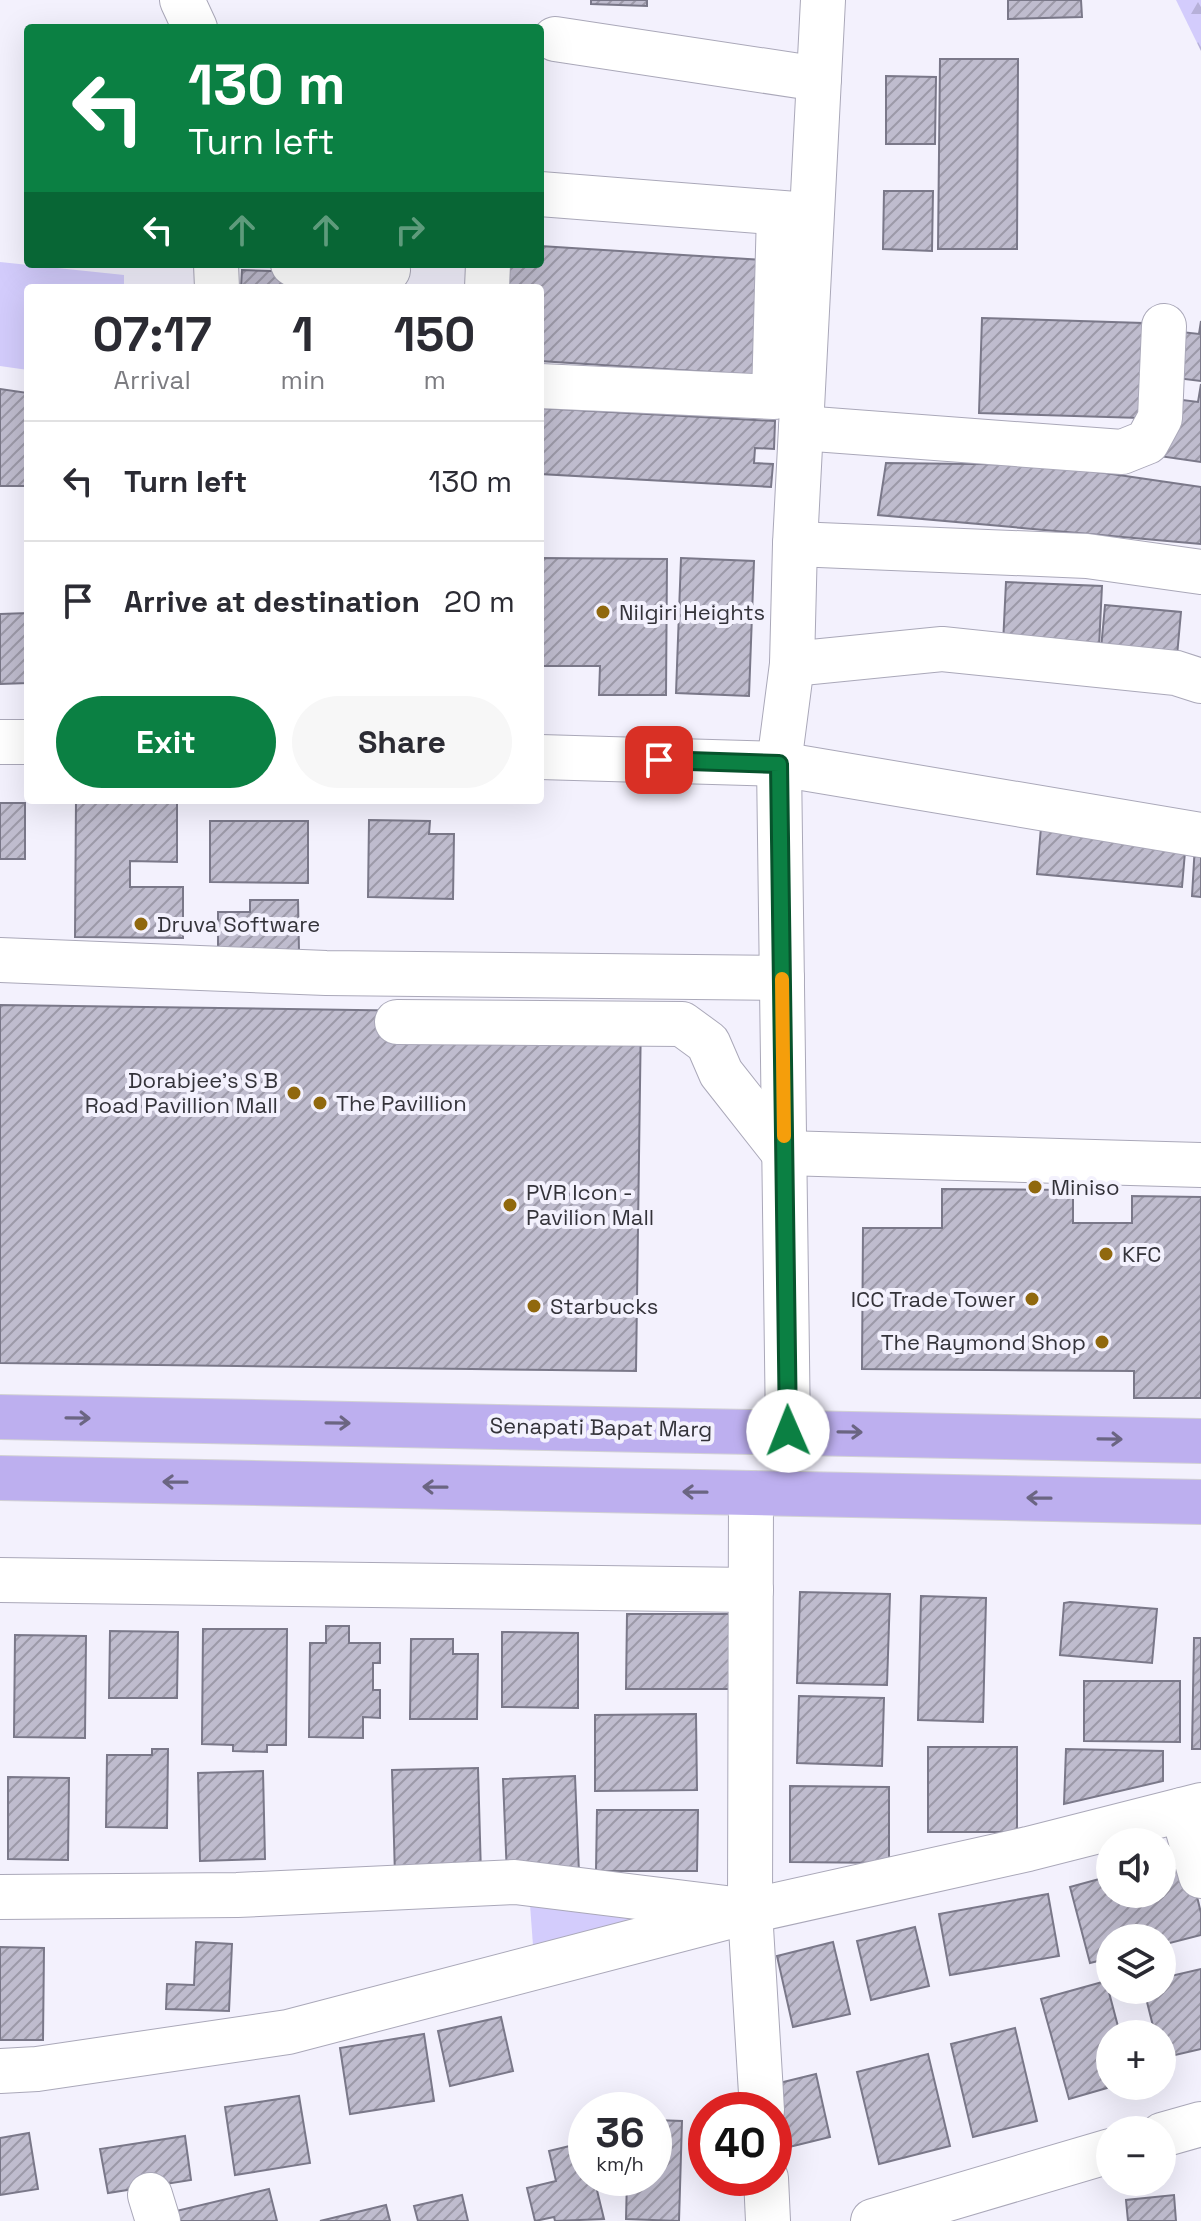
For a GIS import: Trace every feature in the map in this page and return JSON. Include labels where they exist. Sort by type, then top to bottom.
[{"type":"main road","name":"Senapati Bapat Marg","points":[[0,1417],[1201,1441]]},
{"type":"main road","points":[[0,1478],[1201,1502]]},
{"type":"street","points":[[182,0],[193,24]]},
{"type":"street","points":[[544,386],[774,397],[796,214],[819,79],[823,0]]},
{"type":"street","points":[[555,39],[819,79]]},
{"type":"street","points":[[544,194],[796,214]]},
{"type":"street","points":[[788,1431],[779,764],[792,664],[801,428],[796,214]]},
{"type":"street","points":[[356,268],[388,270]]},
{"type":"street","points":[[801,428],[1122,452],[1147,442],[1160,418],[1164,326]]},
{"type":"street","points":[[795,544],[1087,556],[1201,572]]},
{"type":"street","points":[[792,664],[942,649],[1176,673],[1201,681]]},
{"type":"street","points":[[0,742],[24,742]]},
{"type":"street","points":[[544,757],[779,764],[1201,835]]},
{"type":"street","points":[[0,960],[326,973],[782,978]]},
{"type":"street","points":[[397,1022],[682,1024],[708,1043],[721,1073],[784,1153]]},
{"type":"street","points":[[784,1153],[1201,1165]]},
{"type":"street","points":[[751,1493],[750,1911],[761,2092]]},
{"type":"street","points":[[0,1580],[751,1590]]},
{"type":"street","points":[[0,2071],[37,2069],[288,2032],[750,1911],[1028,1849],[1192,1807],[1201,1876]]},
{"type":"street","points":[[0,1897],[237,1895],[515,1882],[750,1911]]},
{"type":"street","points":[[873,2221],[1096,2155]]},
{"type":"street","points":[[767,2196],[768,2221]]},
{"type":"green space","points":[[1176,0],[1201,0],[1201,51]]},
{"type":"green space","points":[[0,262],[24,265],[24,268],[124,275],[124,284],[24,284],[24,369],[0,366]]},
{"type":"green space","points":[[529,1891],[701,1912],[534,1959]]},
{"type":"building","points":[[591,0],[647,0],[647,6],[591,4]]},
{"type":"building","points":[[1008,0],[1081,0],[1082,17],[1008,19]]},
{"type":"building","points":[[940,59],[1018,59],[1017,249],[938,249]]},
{"type":"building","points":[[886,76],[936,77],[935,144],[886,144]]},
{"type":"building","points":[[884,191],[933,191],[932,251],[883,249]]},
{"type":"building","points":[[544,246],[763,260],[756,375],[544,361],[544,284],[501,284],[502,268],[544,268]]},
{"type":"building","points":[[242,270],[304,272],[304,284],[241,284]]},
{"type":"building","points":[[982,318],[1143,323],[1140,418],[979,413]]},
{"type":"building","points":[[1201,321],[1201,381],[1176,378],[1182,332],[1199,334]]},
{"type":"building","points":[[1201,384],[1201,462],[1159,456],[1167,398],[1198,402]]},
{"type":"building","points":[[0,389],[24,392],[24,486],[0,486]]},
{"type":"building","points":[[544,408],[775,421],[774,449],[755,448],[754,463],[773,464],[771,487],[544,474]]},
{"type":"building","points":[[886,463],[1050,465],[1201,487],[1201,544],[878,515]]},
{"type":"building","name":"Nilgiri Heights","points":[[544,558],[667,559],[666,695],[599,695],[600,666],[544,666]]},
{"type":"building","points":[[681,558],[754,561],[749,696],[676,693]]},
{"type":"building","points":[[1006,582],[1102,586],[1099,647],[1003,644]]},
{"type":"building","points":[[1105,605],[1181,612],[1177,656],[1101,649]]},
{"type":"building","points":[[24,613],[24,683],[0,684],[0,614]]},
{"type":"building","points":[[0,803],[24,803],[25,859],[0,859]]},
{"type":"building","points":[[76,804],[177,804],[177,862],[130,861],[130,887],[183,887],[183,938],[75,937]]},
{"type":"building","points":[[369,820],[430,821],[429,834],[454,834],[453,899],[368,897]]},
{"type":"building","points":[[210,821],[308,821],[308,883],[210,882]]},
{"type":"building","points":[[1041,827],[1186,840],[1182,887],[1037,874]]},
{"type":"building","points":[[1195,844],[1201,844],[1201,897],[1192,896]]},
{"type":"building","points":[[250,900],[298,900],[299,951],[218,952],[218,912],[250,912]]},
{"type":"building","name":"The Pavillion","points":[[0,1005],[641,1014],[636,1371],[0,1363]]},
{"type":"building","name":"ICC Trade Tower","points":[[942,1189],[1073,1190],[1073,1223],[1132,1223],[1132,1196],[1201,1197],[1201,1398],[1134,1398],[1134,1371],[862,1369],[863,1228],[942,1228]]},
{"type":"building","points":[[800,1592],[890,1594],[887,1685],[797,1683]]},
{"type":"building","points":[[921,1596],[986,1598],[983,1722],[918,1720]]},
{"type":"building","points":[[1064,1603],[1157,1609],[1152,1663],[1060,1655]]},
{"type":"building","points":[[627,1614],[729,1614],[729,1689],[626,1689]]},
{"type":"building","points":[[326,1626],[349,1626],[349,1643],[380,1643],[380,1663],[373,1663],[373,1690],[380,1690],[380,1718],[363,1717],[363,1738],[309,1737],[310,1643],[326,1643]]},
{"type":"building","points":[[203,1629],[287,1629],[286,1745],[267,1745],[267,1752],[233,1751],[233,1745],[202,1744]]},
{"type":"building","points":[[110,1631],[178,1632],[177,1698],[109,1698]]},
{"type":"building","points":[[502,1632],[578,1633],[578,1708],[502,1707]]},
{"type":"building","points":[[15,1635],[86,1636],[85,1738],[14,1737]]},
{"type":"building","points":[[1194,1638],[1201,1638],[1201,1749],[1192,1749]]},
{"type":"building","points":[[411,1639],[453,1639],[453,1654],[478,1654],[477,1719],[410,1719]]},
{"type":"building","points":[[1084,1681],[1180,1681],[1180,1742],[1084,1741]]},
{"type":"building","points":[[799,1696],[884,1698],[882,1766],[797,1763]]},
{"type":"building","points":[[696,1714],[697,1790],[595,1791],[595,1715]]},
{"type":"building","points":[[928,1747],[1017,1747],[1017,1832],[928,1832]]},
{"type":"building","points":[[152,1749],[168,1749],[167,1828],[106,1827],[107,1755],[152,1755]]},
{"type":"building","points":[[1066,1749],[1163,1751],[1163,1781],[1064,1804]]},
{"type":"building","points":[[478,1768],[481,1874],[395,1876],[392,1770]]},
{"type":"building","points":[[263,1771],[265,1859],[200,1861],[198,1773]]},
{"type":"building","points":[[575,1776],[579,1873],[507,1876],[503,1779]]},
{"type":"building","points":[[8,1777],[69,1778],[68,1860],[8,1859]]},
{"type":"building","points":[[790,1786],[889,1787],[889,1863],[790,1862]]},
{"type":"building","points":[[597,1810],[698,1810],[697,1871],[596,1871]]},
{"type":"building","points":[[1187,1856],[1201,1913],[1201,1935],[1176,1941],[1176,1924],[1096,1924],[1096,1962],[1090,1963],[1070,1887],[1096,1880],[1096,1908],[1176,1908],[1176,1859]]},
{"type":"building","points":[[1048,1894],[1059,1956],[950,1975],[939,1914]]},
{"type":"building","points":[[915,1927],[929,1986],[871,2000],[857,1941]]},
{"type":"building","points":[[196,1942],[232,1944],[229,2011],[166,2009],[167,1984],[194,1985]]},
{"type":"building","points":[[833,1942],[850,2014],[793,2027],[777,1956]]},
{"type":"building","points":[[0,1947],[44,1948],[43,2040],[0,2040]]},
{"type":"building","points":[[1201,1969],[1201,2049],[1176,2055],[1176,2020],[1152,2020],[1148,2004],[1176,2004],[1176,1975]]},
{"type":"building","points":[[1096,1984],[1096,2004],[1112,2004],[1116,2020],[1096,2020],[1096,2091],[1069,2099],[1041,1999]]},
{"type":"building","points":[[501,2017],[513,2071],[450,2086],[438,2031]]},
{"type":"building","points":[[1015,2028],[1037,2121],[973,2137],[951,2044]]},
{"type":"building","points":[[424,2034],[434,2101],[350,2114],[340,2048]]},
{"type":"building","points":[[928,2054],[950,2146],[879,2164],[857,2072]]},
{"type":"building","points":[[816,2074],[830,2137],[792,2146],[792,2092],[773,2092],[771,2085]]},
{"type":"building","points":[[299,2096],[310,2163],[235,2175],[225,2107]]},
{"type":"building","points":[[672,2121],[682,2121],[679,2221],[626,2219],[627,2196],[672,2196]]},
{"type":"building","points":[[29,2133],[38,2189],[0,2195],[0,2138]]},
{"type":"building","points":[[185,2136],[191,2180],[108,2193],[100,2149]]},
{"type":"building","points":[[568,2146],[568,2196],[598,2196],[604,2219],[555,2221],[554,2217],[535,2221],[527,2188],[556,2181],[549,2151]]},
{"type":"building","points":[[269,2189],[277,2221],[170,2221],[168,2213]]},
{"type":"building","points":[[462,2195],[468,2221],[418,2221],[414,2206]]},
{"type":"building","points":[[1174,2196],[1176,2221],[1128,2221],[1126,2200]]},
{"type":"building","points":[[386,2205],[390,2221],[320,2221]]},
{"type":"slow traffic","points":[[782,979],[784,1136]]},
{"type":"place","name":"Nilgiri Heights","points":[[603,612]]},
{"type":"place","name":"Druva Software","points":[[141,924]]},
{"type":"place","name":"Dorabjee's S B Road Pavillion Mall","points":[[294,1093]]},
{"type":"place","name":"The Pavillion","points":[[320,1103]]},
{"type":"place","name":"Miniso","points":[[1035,1187]]},
{"type":"place","name":"PVR Icon - Pavilion Mall","points":[[510,1205]]},
{"type":"place","name":"KFC","points":[[1106,1254]]},
{"type":"place","name":"ICC Trade Tower","points":[[1032,1299]]},
{"type":"place","name":"Starbucks","points":[[534,1306]]},
{"type":"place","name":"The Raymond Shop","points":[[1102,1342]]},
{"type":"route","points":[[659,760],[779,764],[788,1431]]}]
